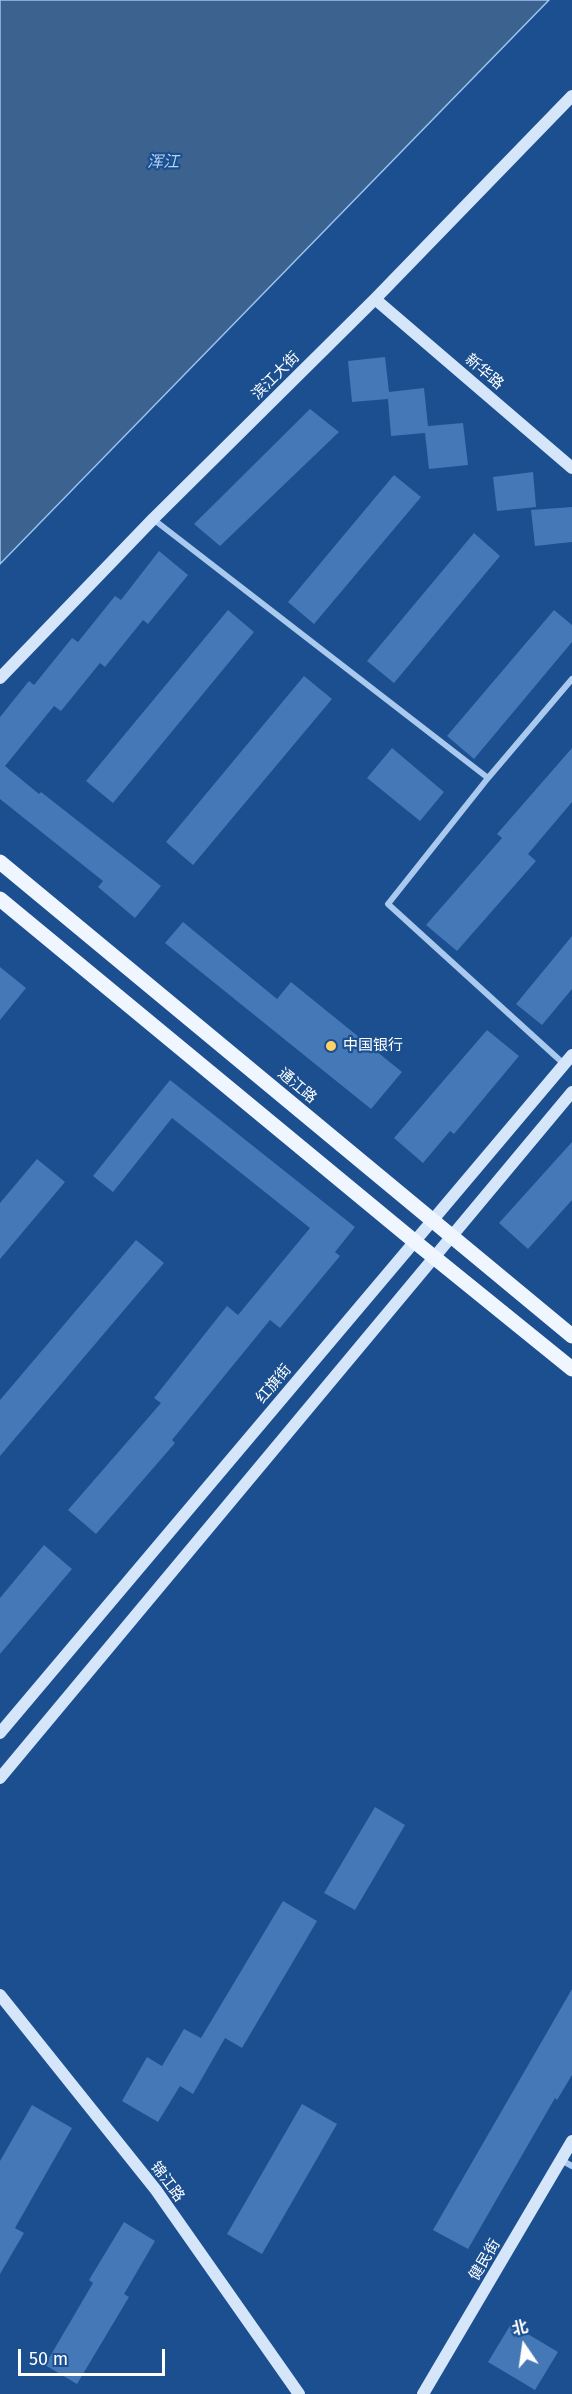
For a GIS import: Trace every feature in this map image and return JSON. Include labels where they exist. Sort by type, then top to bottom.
[{"type":"main road","name":"滨江大街","points":[[0,678],[153,519],[375,299],[572,96]]},
{"type":"main road","name":"新华路","points":[[375,299],[572,468]]},
{"type":"main road","name":"通江路","points":[[0,862],[450,1238],[572,1336]]},
{"type":"main road","points":[[0,899],[572,1369]]},
{"type":"main road","name":"红旗街","points":[[0,1733],[568,1060]]},
{"type":"main road","points":[[0,1778],[572,1092]]},
{"type":"main road","name":"锦江路","points":[[0,1995],[156,2190],[299,2394]]},
{"type":"main road","name":"健民街","points":[[423,2394],[567,2163],[572,2141]]},
{"type":"street","points":[[153,519],[488,778]]},
{"type":"street","points":[[568,1060],[388,904],[488,778],[572,679]]},
{"type":"water","name":"浑江","points":[[0,0],[549,0],[0,564]]},
{"type":"building","points":[[385,357],[389,392],[424,388],[428,426],[463,423],[468,465],[429,469],[425,433],[391,436],[388,399],[352,402],[348,361]]},
{"type":"building","points":[[310,409],[339,432],[220,546],[194,524]]},
{"type":"building","points":[[533,472],[536,507],[497,511],[493,477]]},
{"type":"building","points":[[394,475],[421,497],[314,624],[288,602]]},
{"type":"building","points":[[572,507],[572,542],[535,546],[531,510]]},
{"type":"building","points":[[474,533],[500,556],[394,683],[367,661]]},
{"type":"building","points":[[159,551],[188,575],[148,624],[143,620],[105,667],[100,663],[61,711],[54,706],[5,766],[161,886],[135,918],[98,887],[103,881],[0,799],[0,717],[29,681],[34,685],[72,638],[78,642],[115,596],[121,600]]},
{"type":"building","points":[[228,610],[254,632],[113,803],[86,781]]},
{"type":"building","points":[[554,610],[572,625],[572,642],[474,759],[447,736]]},
{"type":"building","points":[[304,676],[332,699],[193,865],[166,842]]},
{"type":"building","points":[[392,748],[444,792],[420,821],[367,778]]},
{"type":"building","points":[[572,748],[572,802],[528,854],[536,861],[457,951],[426,925],[502,838],[497,834]]},
{"type":"building","name":"中国银行","points":[[183,922],[277,999],[291,982],[402,1072],[371,1109],[165,943]]},
{"type":"building","points":[[572,936],[572,989],[542,1025],[516,1004]]},
{"type":"building","points":[[0,967],[26,988],[0,1020]]},
{"type":"building","points":[[487,1030],[519,1056],[454,1134],[450,1131],[423,1163],[394,1138]]},
{"type":"building","points":[[170,1080],[355,1227],[335,1252],[340,1256],[280,1328],[270,1320],[172,1440],[175,1443],[96,1534],[68,1510],[161,1403],[154,1398],[227,1306],[238,1315],[310,1228],[172,1118],[113,1192],[93,1176]]},
{"type":"building","points":[[572,1142],[572,1200],[528,1249],[499,1223]]},
{"type":"building","points":[[37,1159],[65,1182],[0,1259],[0,1203]]},
{"type":"building","points":[[136,1240],[164,1263],[0,1456],[0,1400]]},
{"type":"building","points":[[44,1545],[72,1569],[0,1654],[0,1598]]},
{"type":"building","points":[[375,1807],[405,1825],[355,1910],[324,1893]]},
{"type":"building","points":[[283,1901],[317,1921],[242,2048],[225,2038],[193,2094],[180,2086],[158,2122],[122,2101],[147,2057],[162,2066],[184,2029],[201,2038]]},
{"type":"building","points":[[572,1989],[572,2075],[557,2100],[555,2098],[468,2249],[433,2230]]},
{"type":"building","points":[[302,2104],[337,2124],[262,2254],[227,2234]]},
{"type":"building","points":[[32,2105],[72,2128],[15,2228],[24,2233],[0,2274],[0,2161]]},
{"type":"building","points":[[124,2222],[155,2241],[124,2294],[129,2297],[77,2384],[45,2365],[93,2283],[89,2280]]},
{"type":"building","points":[[511,2324],[558,2352],[535,2390],[488,2362]]},
{"type":"place","name":"中国银行","points":[[331,1046]]}]
